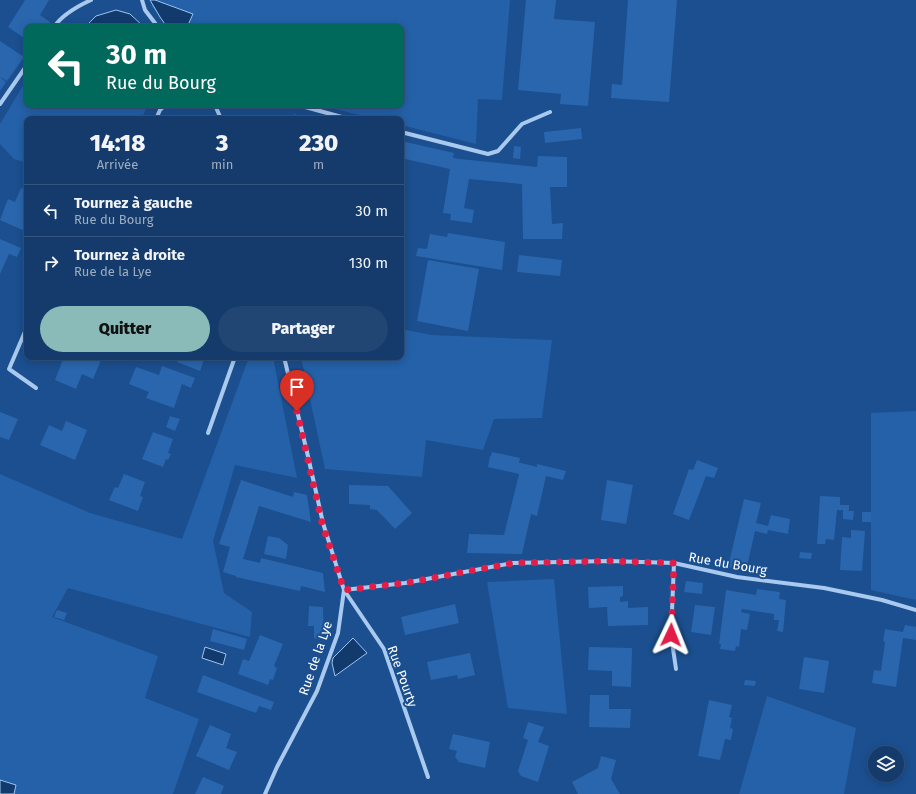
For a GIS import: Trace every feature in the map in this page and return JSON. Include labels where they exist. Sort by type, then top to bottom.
[{"type":"street","points":[[56,24],[81,5],[91,0]]},
{"type":"street","points":[[142,0],[145,10],[156,24]]},
{"type":"street","points":[[0,104],[24,69]]},
{"type":"street","points":[[309,108],[338,116]]},
{"type":"street","points":[[404,133],[488,154],[498,151],[522,124],[550,112]]},
{"type":"street","points":[[24,334],[9,369],[36,388]]},
{"type":"street","points":[[208,432],[234,360]]},
{"type":"street","name":"Rue de la Lye","points":[[265,794],[276,768],[317,691],[338,633],[344,590],[322,523],[307,452],[285,360]]},
{"type":"street","name":"Rue du Bourg","points":[[344,590],[405,583],[513,563],[609,561],[674,563],[737,577],[824,588],[882,600],[916,610]]},
{"type":"street","points":[[674,563],[671,635],[676,669]]},
{"type":"street","name":"Rue Pourty","points":[[344,590],[384,649],[428,777]]},
{"type":"shaded area","points":[[150,0],[155,0],[193,14],[188,24],[165,24]]},
{"type":"shaded area","points":[[151,0],[510,0],[502,100],[478,99],[476,144],[404,126],[404,116],[364,116],[331,108],[404,108],[404,24],[166,24],[152,7]]},
{"type":"shaded area","points":[[116,10],[130,14],[141,24],[88,24],[96,16]]},
{"type":"shaded area","points":[[24,84],[24,108],[146,108],[142,116],[24,116],[24,162],[14,159],[0,144],[0,124]]},
{"type":"shaded area","points":[[404,330],[432,335],[552,340],[542,418],[494,419],[483,450],[426,440],[422,477],[325,469],[302,360],[404,360]]},
{"type":"shaded area","points":[[248,360],[274,360],[297,478],[235,465],[213,541],[224,593],[252,612],[250,637],[68,588],[52,617],[158,656],[145,698],[199,719],[173,794],[0,794],[0,474],[90,513],[182,539]]},
{"type":"shaded area","points":[[916,411],[916,600],[871,590],[871,413]]},
{"type":"shaded area","points":[[554,579],[567,714],[508,708],[487,582]]},
{"type":"shaded area","points":[[353,638],[367,653],[335,676],[332,663],[333,658]]},
{"type":"shaded area","points":[[205,647],[226,654],[223,665],[202,658]]},
{"type":"shaded area","points":[[767,696],[856,728],[844,794],[739,794]]},
{"type":"shaded area","points":[[0,780],[16,785],[14,794],[0,794]]},
{"type":"building","points":[[25,0],[49,0],[40,15],[50,22],[48,24],[24,24],[24,38],[8,27]]},
{"type":"building","points":[[526,0],[556,0],[554,19],[595,22],[588,106],[560,104],[561,94],[518,90]]},
{"type":"building","points":[[628,0],[677,0],[669,102],[611,98],[612,84],[622,85]]},
{"type":"building","points":[[0,41],[24,57],[7,81],[0,77]]},
{"type":"building","points":[[0,77],[6,82],[0,91]]},
{"type":"building","points":[[581,128],[582,139],[545,143],[544,132]]},
{"type":"building","points":[[404,142],[454,153],[453,158],[537,167],[538,156],[567,157],[567,187],[550,187],[552,224],[563,223],[562,239],[523,239],[522,184],[469,179],[464,208],[474,210],[472,223],[450,220],[451,214],[443,213],[450,169],[404,159]]},
{"type":"building","points":[[514,146],[521,147],[520,159],[513,158]]},
{"type":"building","points":[[21,188],[24,189],[24,231],[0,220],[8,199],[15,202]]},
{"type":"building","points":[[448,233],[505,242],[502,270],[416,256],[418,248],[427,249],[430,234],[447,237]]},
{"type":"building","points":[[0,239],[21,248],[17,257],[9,254],[0,274]]},
{"type":"building","points":[[519,255],[562,260],[560,276],[517,272]]},
{"type":"building","points":[[428,260],[479,269],[468,331],[417,321]]},
{"type":"building","points":[[63,360],[101,360],[93,379],[82,374],[76,389],[55,380]]},
{"type":"building","points":[[178,360],[204,360],[200,371],[177,362]]},
{"type":"building","points":[[162,366],[195,378],[191,388],[182,384],[174,408],[146,398],[149,392],[129,384],[136,367],[159,375]]},
{"type":"building","points":[[0,412],[18,419],[9,440],[0,437]]},
{"type":"building","points":[[170,416],[180,419],[175,431],[166,427]]},
{"type":"building","points":[[66,421],[87,430],[75,460],[40,445],[49,425],[62,431]]},
{"type":"building","points":[[153,432],[173,439],[168,453],[171,454],[168,460],[166,459],[163,467],[142,459]]},
{"type":"building","points":[[492,452],[520,458],[519,463],[537,467],[537,464],[566,471],[563,480],[546,476],[537,516],[531,514],[522,554],[467,553],[469,534],[504,535],[519,474],[488,467]]},
{"type":"building","points":[[697,460],[718,468],[714,478],[706,476],[689,520],[673,514],[689,469],[693,470]]},
{"type":"building","points":[[124,474],[145,482],[140,496],[143,497],[138,511],[109,500],[115,487],[118,488]]},
{"type":"building","points":[[241,480],[293,497],[294,492],[307,495],[311,522],[259,506],[243,559],[260,563],[261,558],[323,573],[325,592],[301,586],[300,591],[236,577],[223,572],[230,547],[219,544]]},
{"type":"building","points":[[607,480],[633,485],[626,524],[601,520]]},
{"type":"building","points":[[349,485],[388,486],[412,513],[395,529],[377,510],[370,509],[370,505],[349,504]]},
{"type":"building","points":[[820,496],[840,497],[840,505],[849,505],[849,511],[854,511],[853,520],[843,519],[843,510],[837,510],[834,540],[826,539],[825,544],[817,544]]},
{"type":"building","points":[[744,499],[761,503],[756,523],[768,526],[771,515],[790,519],[788,534],[768,530],[767,534],[755,531],[746,571],[728,567]]},
{"type":"building","points":[[862,512],[871,512],[871,522],[862,522]]},
{"type":"building","points":[[851,530],[865,531],[862,571],[840,570],[842,537],[851,538]]},
{"type":"building","points":[[268,536],[279,538],[288,545],[286,559],[264,554]]},
{"type":"building","points":[[800,552],[812,553],[811,559],[799,558]]},
{"type":"building","points":[[686,581],[703,583],[702,594],[684,592]]},
{"type":"building","points":[[623,586],[623,596],[620,597],[620,602],[628,601],[628,608],[648,607],[648,625],[608,626],[607,607],[589,608],[588,587]]},
{"type":"building","points":[[757,589],[780,592],[779,599],[786,600],[783,632],[777,631],[779,620],[774,620],[774,614],[742,609],[741,612],[750,614],[747,630],[741,629],[739,647],[736,646],[735,651],[720,649],[721,644],[719,644],[726,590],[756,595]]},
{"type":"building","points":[[455,604],[459,623],[405,635],[401,617]]},
{"type":"building","points":[[695,605],[715,607],[711,635],[691,632]]},
{"type":"building","points":[[309,606],[323,607],[324,641],[314,638],[314,626],[308,626]]},
{"type":"building","points":[[57,610],[67,613],[64,620],[54,617]]},
{"type":"building","points":[[905,625],[916,627],[916,640],[903,638],[896,687],[872,683],[874,670],[881,671],[885,642],[883,641],[885,629],[903,632]]},
{"type":"building","points":[[213,629],[247,639],[244,650],[210,641]]},
{"type":"building","points":[[260,635],[283,644],[274,666],[277,668],[273,680],[270,679],[268,685],[238,674],[243,659],[249,661]]},
{"type":"building","points":[[589,647],[632,648],[631,687],[612,686],[612,671],[588,670]]},
{"type":"building","points":[[470,653],[475,675],[458,679],[457,675],[431,680],[427,662]]},
{"type":"building","points":[[804,657],[829,661],[824,693],[799,689]]},
{"type":"building","points":[[203,675],[274,702],[271,710],[259,706],[256,713],[197,692]]},
{"type":"building","points":[[745,680],[756,681],[755,686],[744,685]]},
{"type":"building","points":[[590,695],[609,695],[609,709],[631,709],[630,728],[589,727]]},
{"type":"building","points":[[709,700],[732,705],[729,717],[732,718],[730,728],[733,729],[731,740],[725,739],[720,760],[698,756]]},
{"type":"building","points":[[528,722],[544,727],[538,742],[549,746],[538,782],[521,776],[518,771],[528,740],[523,738]]},
{"type":"building","points":[[210,725],[231,734],[226,748],[237,752],[229,770],[196,756]]},
{"type":"building","points":[[453,734],[490,742],[485,768],[459,762],[455,757],[457,751],[449,749]]},
{"type":"building","points":[[601,756],[616,760],[611,779],[620,794],[578,794],[572,782],[598,768]]},
{"type":"building","points":[[203,777],[224,786],[221,794],[195,794]]},
{"type":"route","points":[[297,411],[322,523],[344,590],[405,583],[513,563],[609,561],[674,563],[671,635]]}]
